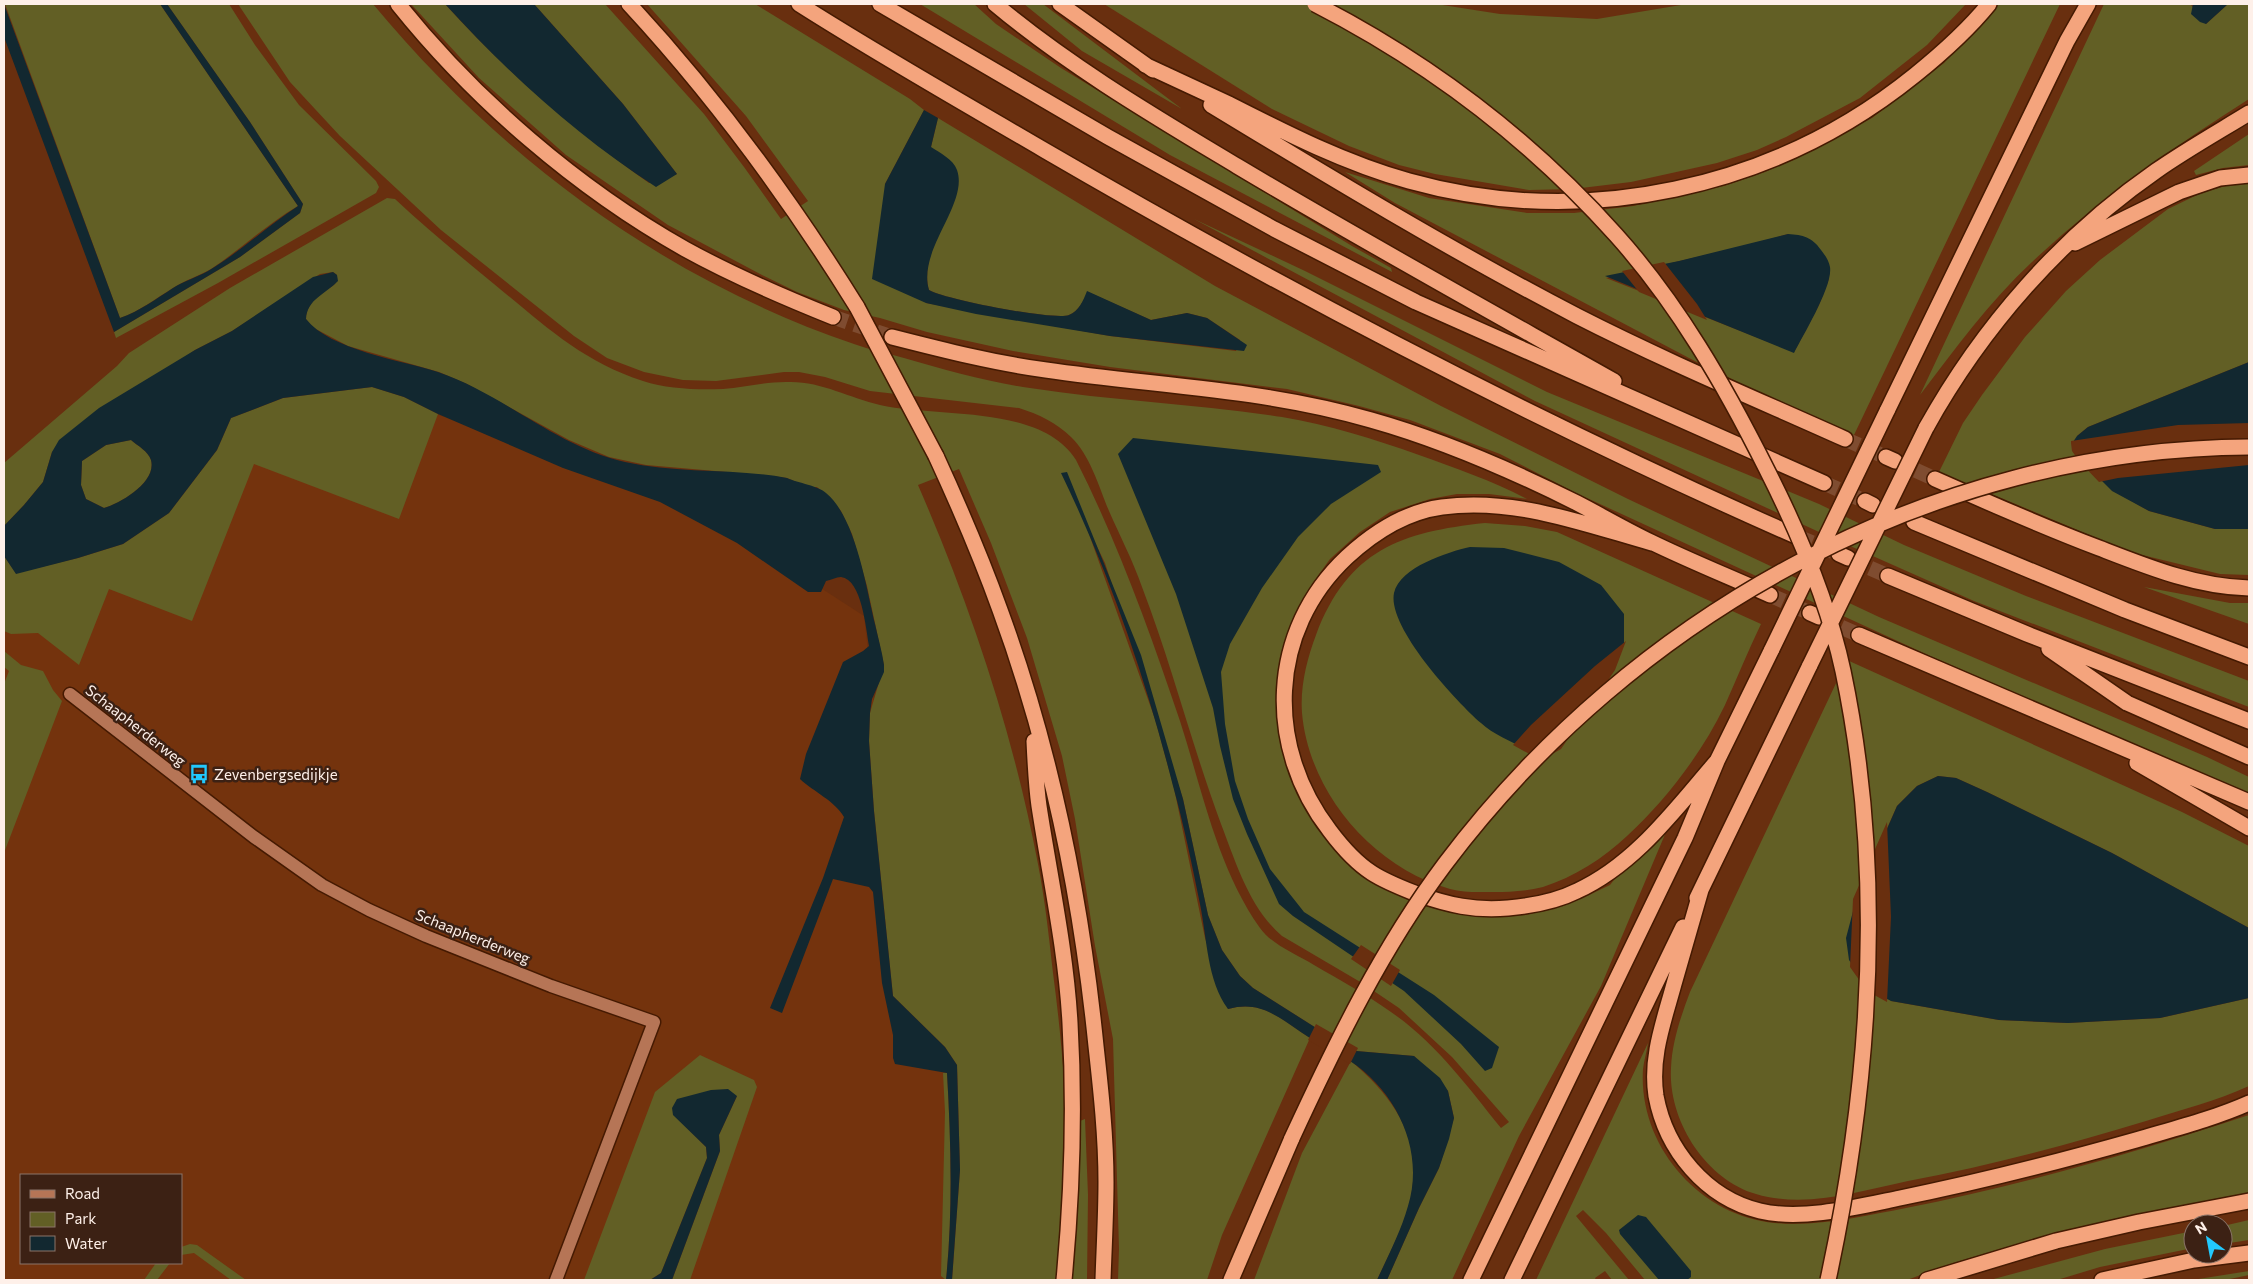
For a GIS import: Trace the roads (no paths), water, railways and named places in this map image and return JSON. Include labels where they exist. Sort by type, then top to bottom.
[{"type":"highway","points":[[398,4],[448,60],[518,129],[628,213],[702,258],[833,317]]},
{"type":"highway","points":[[629,4],[710,98],[792,205],[857,307],[936,456],[965,521],[1000,610],[1031,705],[1055,794],[1076,897],[1091,995],[1100,1087],[1106,1182],[1103,1280]]},
{"type":"highway","points":[[799,4],[1106,186],[1296,291],[1530,411],[1706,496],[1798,537]]},
{"type":"highway","points":[[880,4],[1100,132],[1274,229],[1416,302],[1824,483]]},
{"type":"highway","points":[[995,4],[1082,68],[1184,134],[1292,199],[1694,426]]},
{"type":"highway","points":[[1060,4],[1145,65],[1394,216],[1578,316],[1686,368],[1845,439]]},
{"type":"highway","points":[[1315,4],[1357,26],[1414,60],[1467,97],[1512,134],[1617,236],[1697,343],[1741,418],[1791,521],[1824,604],[1842,668],[1865,810],[1869,937],[1864,1041],[1852,1142],[1836,1243],[1828,1280]]},
{"type":"highway","points":[[1145,65],[1229,104],[1289,136],[1350,162],[1409,181],[1454,192],[1507,199],[1556,202],[1629,198],[1686,188],[1731,175],[1786,155],[1844,125],[1894,92],[1936,58],[1989,4]]},
{"type":"highway","points":[[2067,41],[2082,4]]},
{"type":"highway","points":[[1471,1280],[1685,838],[1717,761],[2067,41],[2088,4]]},
{"type":"highway","points":[[1512,1280],[1810,665],[1874,506],[1926,428],[1960,372],[2000,317],[2062,249],[2095,219],[2157,171],[2249,113]]},
{"type":"highway","points":[[2062,249],[2179,192],[2220,178],[2249,175]]},
{"type":"highway","points":[[892,337],[978,358],[1046,370],[1235,392],[1305,403],[1372,420],[1442,443],[1505,470],[1576,503],[1652,543],[1770,595]]},
{"type":"highway","points":[[1231,1280],[1292,1138],[1353,1011],[1398,933],[1444,866],[1485,813],[1536,757],[1586,708],[1630,671],[1680,634],[1734,598],[1779,572],[1846,538],[1949,499],[2059,468],[2113,458],[2249,447]]},
{"type":"highway","points":[[1935,479],[2030,522],[2144,566],[2192,580],[2249,588]]},
{"type":"highway","points":[[1652,543],[1523,509],[1478,503],[1439,507],[1402,518],[1366,539],[1337,566],[1314,595],[1296,634],[1285,674],[1284,709],[1290,751],[1300,784],[1318,817],[1344,850],[1371,873],[1397,886],[1447,905],[1486,910],[1529,906],[1577,892],[1615,869],[1645,842],[1717,761]]},
{"type":"highway","points":[[1914,522],[2125,610],[2249,657]]},
{"type":"highway","points":[[1888,576],[2027,634],[2249,721]]},
{"type":"highway","points":[[2027,634],[2127,703],[2249,757]]},
{"type":"highway","points":[[1860,635],[2249,802]]},
{"type":"highway","points":[[1031,705],[1039,804],[1058,914],[1070,1022],[1072,1136],[1064,1280]]},
{"type":"highway","points":[[2086,733],[2249,828]]},
{"type":"highway","points":[[1701,890],[1657,1045],[1655,1072],[1657,1097],[1668,1134],[1692,1171],[1720,1194],[1747,1207],[1775,1214],[1792,1215],[1874,1203],[1936,1191],[2074,1158],[2179,1127],[2249,1103]]},
{"type":"highway","points":[[1927,1280],[2056,1241],[2139,1222],[2249,1201]]},
{"type":"highway","points":[[2102,1280],[2194,1260],[2249,1253]]},
{"type":"street","name":"Schaapherderweg","points":[[70,694],[254,837],[322,885],[369,910],[426,936],[551,986],[654,1022],[556,1280]]},
{"type":"water","points":[[4,4],[120,318],[208,271],[298,206],[160,4],[167,4],[250,122],[303,204],[300,213],[240,257],[114,332],[4,37]]},
{"type":"water","points":[[445,4],[534,4],[623,104],[677,174],[656,187],[599,147],[544,102],[493,55]]},
{"type":"water","points":[[2193,4],[2228,4],[2206,24],[2200,22],[2191,14]]},
{"type":"water","points":[[924,110],[938,118],[931,147],[953,163],[957,170],[959,183],[956,197],[930,259],[927,275],[929,290],[955,299],[999,308],[1060,316],[1069,315],[1075,311],[1087,291],[1151,320],[1187,313],[1207,318],[1247,345],[1244,351],[1110,336],[976,314],[926,303],[872,279],[885,184]]},
{"type":"water","points":[[1788,234],[1811,239],[1825,256],[1830,267],[1830,275],[1822,298],[1794,353],[1605,276],[1679,261]]},
{"type":"water","points":[[333,272],[337,275],[338,281],[313,302],[307,312],[306,319],[317,330],[332,339],[367,353],[438,372],[462,382],[576,445],[600,455],[645,466],[747,473],[787,478],[823,491],[836,504],[845,519],[858,554],[884,665],[884,672],[872,699],[869,741],[874,811],[893,996],[945,1047],[957,1065],[960,1170],[952,1280],[946,1280],[951,1176],[947,1073],[895,1064],[893,1058],[893,1035],[882,983],[873,892],[869,887],[833,879],[782,1013],[770,1008],[823,878],[844,817],[830,801],[800,779],[806,754],[843,662],[869,646],[862,606],[854,586],[848,580],[841,577],[835,578],[826,581],[821,592],[808,592],[737,543],[660,502],[563,468],[438,414],[404,397],[372,387],[283,398],[231,418],[217,450],[169,513],[123,544],[16,574],[4,556],[4,526],[43,482],[52,452],[59,440],[99,408],[195,350],[232,331],[313,277]],"holes":[[[131,440],[145,451],[151,460],[149,476],[143,484],[128,496],[104,508],[86,499],[81,485],[82,461],[106,445]]]},
{"type":"water","points":[[2249,362],[2249,529],[2215,529],[2149,511],[2112,491],[2081,460],[2073,442],[2088,427]]},
{"type":"water","points":[[1133,438],[1378,465],[1381,472],[1331,504],[1298,537],[1262,588],[1230,644],[1221,672],[1225,724],[1235,781],[1248,819],[1270,869],[1304,912],[1434,995],[1499,1047],[1492,1068],[1485,1071],[1461,1044],[1404,991],[1293,916],[1279,904],[1233,799],[1213,708],[1176,594],[1118,454]]},
{"type":"water","points":[[1067,472],[1141,655],[1183,799],[1208,915],[1222,950],[1240,976],[1253,988],[1332,1038],[1356,1051],[1414,1056],[1440,1078],[1448,1091],[1454,1118],[1449,1139],[1439,1168],[1387,1280],[1377,1280],[1402,1225],[1412,1185],[1413,1164],[1410,1144],[1403,1124],[1381,1089],[1367,1074],[1350,1061],[1272,1013],[1252,1007],[1228,1009],[1221,998],[1209,959],[1200,904],[1181,815],[1151,706],[1110,587],[1061,473]]},
{"type":"water","points":[[1470,547],[1504,548],[1559,562],[1601,585],[1624,614],[1624,645],[1534,753],[1487,728],[1456,698],[1412,643],[1401,625],[1395,607],[1394,593],[1398,584],[1415,568],[1438,557]]},
{"type":"water","points":[[1938,776],[1956,778],[2112,853],[2249,928],[2249,998],[2160,1018],[2068,1023],[1999,1020],[1891,1001],[1869,989],[1849,960],[1846,938],[1856,900],[1897,806],[1917,786]]},
{"type":"water","points":[[728,1089],[737,1096],[719,1135],[720,1151],[672,1280],[650,1280],[661,1273],[707,1158],[706,1147],[673,1115],[672,1108],[677,1099],[711,1090]]},
{"type":"water","points":[[1638,1215],[1646,1217],[1691,1271],[1691,1277],[1687,1280],[1659,1280],[1620,1234],[1619,1230]]},
{"type":"tunnel","points":[[833,317],[892,337]]},
{"type":"tunnel","points":[[1845,439],[1886,457]]},
{"type":"tunnel","points":[[1895,461],[1935,479]]},
{"type":"tunnel","points":[[1824,483],[1865,501]]},
{"type":"tunnel","points":[[1798,537],[1834,552]]},
{"type":"tunnel","points":[[1849,559],[1888,576]]},
{"type":"tunnel","points":[[1770,595],[1810,613]]},
{"type":"tunnel","points":[[1820,618],[1859,635]]},
{"type":"place","name":"Zevenbergsedijkje","points":[[199,774]]}]
